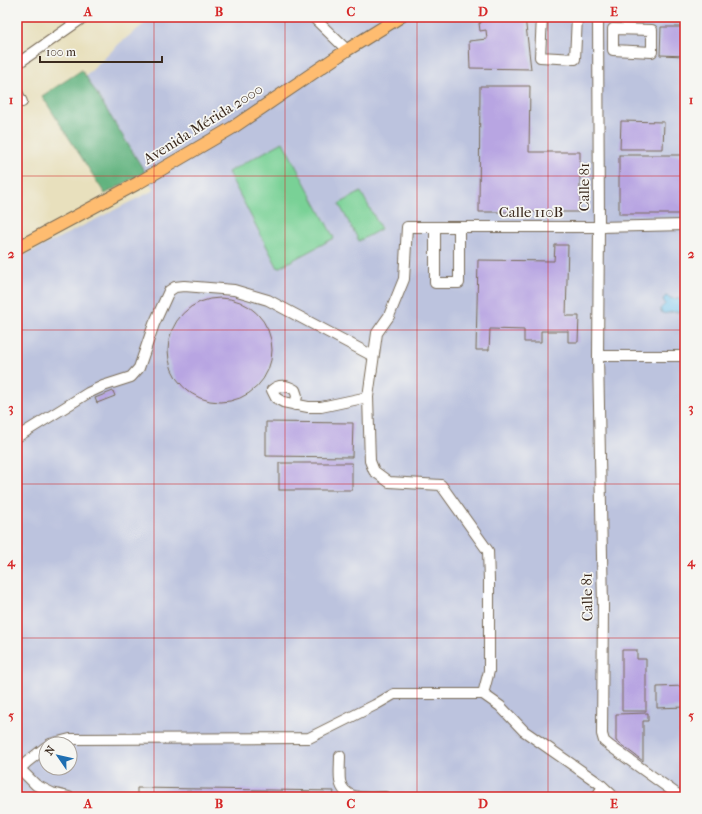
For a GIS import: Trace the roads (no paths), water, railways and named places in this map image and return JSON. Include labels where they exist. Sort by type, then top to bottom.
[{"type":"main road","name":"Avenida Mérida 2000","points":[[17,248],[138,183],[232,128],[347,50],[400,17]]},
{"type":"street","points":[[17,64],[84,17]]},
{"type":"street","points":[[313,17],[347,50]]},
{"type":"street","points":[[542,17],[540,57],[575,59],[577,17]]},
{"type":"street","name":"Calle 81","points":[[598,17],[598,356],[603,606],[602,734],[604,741],[610,746],[681,797]]},
{"type":"street","points":[[598,37],[613,37]]},
{"type":"street","name":"Calle 110B","points":[[374,356],[377,333],[389,316],[404,278],[407,227],[599,227],[685,225]]},
{"type":"street","points":[[435,227],[435,283],[459,283],[459,227]]},
{"type":"street","points":[[17,438],[88,393],[103,386],[131,377],[139,368],[154,324],[169,291],[175,287],[184,286],[234,290],[268,300],[374,356],[368,396],[370,461],[374,471],[388,482],[441,485],[488,551],[489,671],[482,694]]},
{"type":"street","points":[[598,356],[685,356]]},
{"type":"street","points":[[296,405],[321,407],[368,396]]},
{"type":"street","points":[[78,739],[309,738],[394,694],[482,694],[500,706],[524,731],[603,787],[614,797]]},
{"type":"street","points":[[38,753],[18,770],[36,785],[52,793],[69,797]]},
{"type":"street","points":[[340,756],[340,779],[342,787],[349,795],[355,797],[385,797]]},
{"type":"street","points":[[596,797],[603,787]]},
{"type":"water","points":[[666,296],[673,299],[685,299],[685,311],[662,313],[660,309],[665,304],[663,299]]}]
